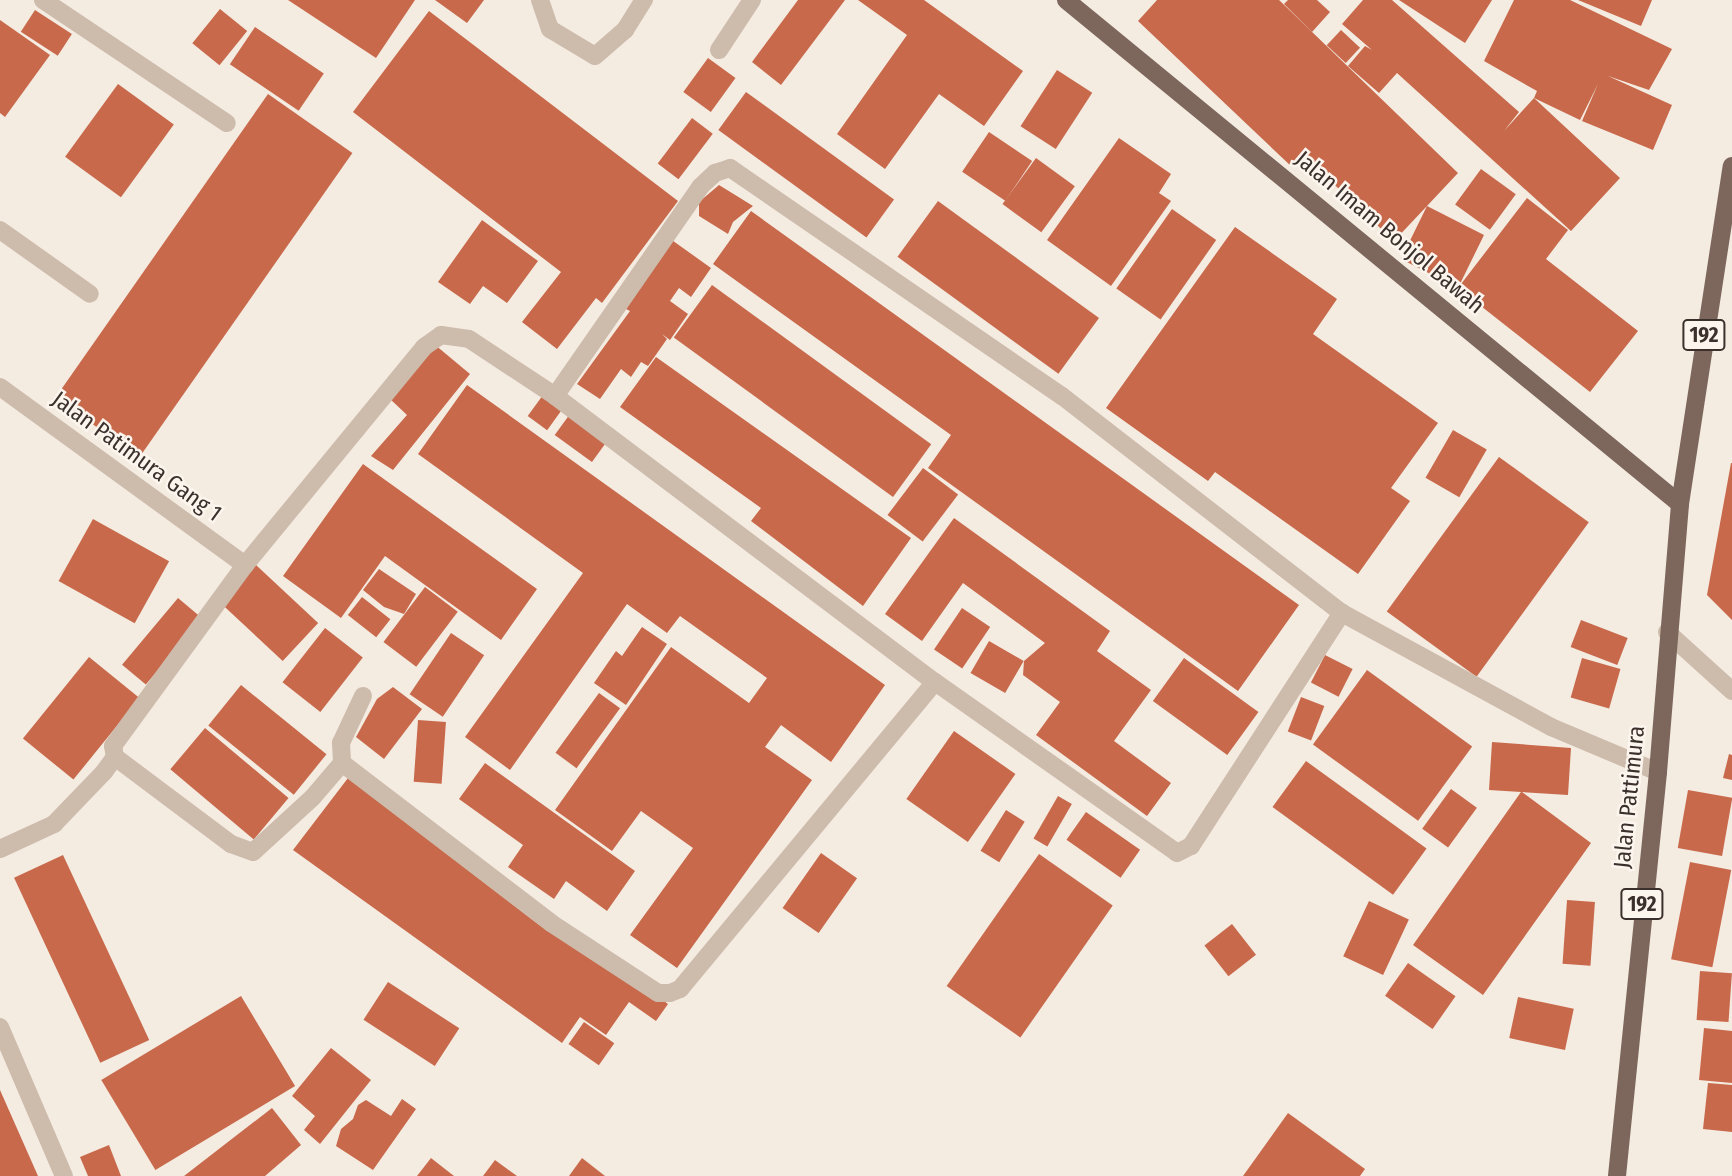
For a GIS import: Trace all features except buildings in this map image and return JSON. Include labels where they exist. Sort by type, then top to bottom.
[{"type":"main road","name":"Jalan Imam Bonjol Bawah","points":[[1066,0],[1151,65],[1680,504]]},
{"type":"main road","name":"192","points":[[1667,632],[1680,504],[1732,166]]},
{"type":"main road","name":"Jalan Pattimura","points":[[1617,1176],[1658,772],[1667,632]]},
{"type":"street","points":[[43,0],[227,123]]},
{"type":"street","points":[[540,0],[550,29],[595,56],[625,30],[644,0]]},
{"type":"street","points":[[719,50],[752,0]]},
{"type":"street","points":[[555,396],[700,187],[715,173],[730,168],[1062,396],[1342,613],[1552,727],[1658,772]]},
{"type":"street","points":[[0,230],[90,294]]},
{"type":"street","points":[[0,849],[54,824],[109,765],[113,746],[244,565],[424,347],[441,335],[469,339],[555,396],[935,682],[1177,853],[1184,852],[1342,613]]},
{"type":"street","name":"Jalan Patimura Gang 1","points":[[0,387],[244,565]]},
{"type":"street","points":[[1667,632],[1732,691]]},
{"type":"street","points":[[342,763],[551,923],[658,993],[670,993],[680,989],[935,682]]},
{"type":"street","points":[[109,765],[231,845],[253,852],[305,805],[342,763],[341,743],[363,696]]},
{"type":"street","points":[[0,1027],[64,1176]]}]
